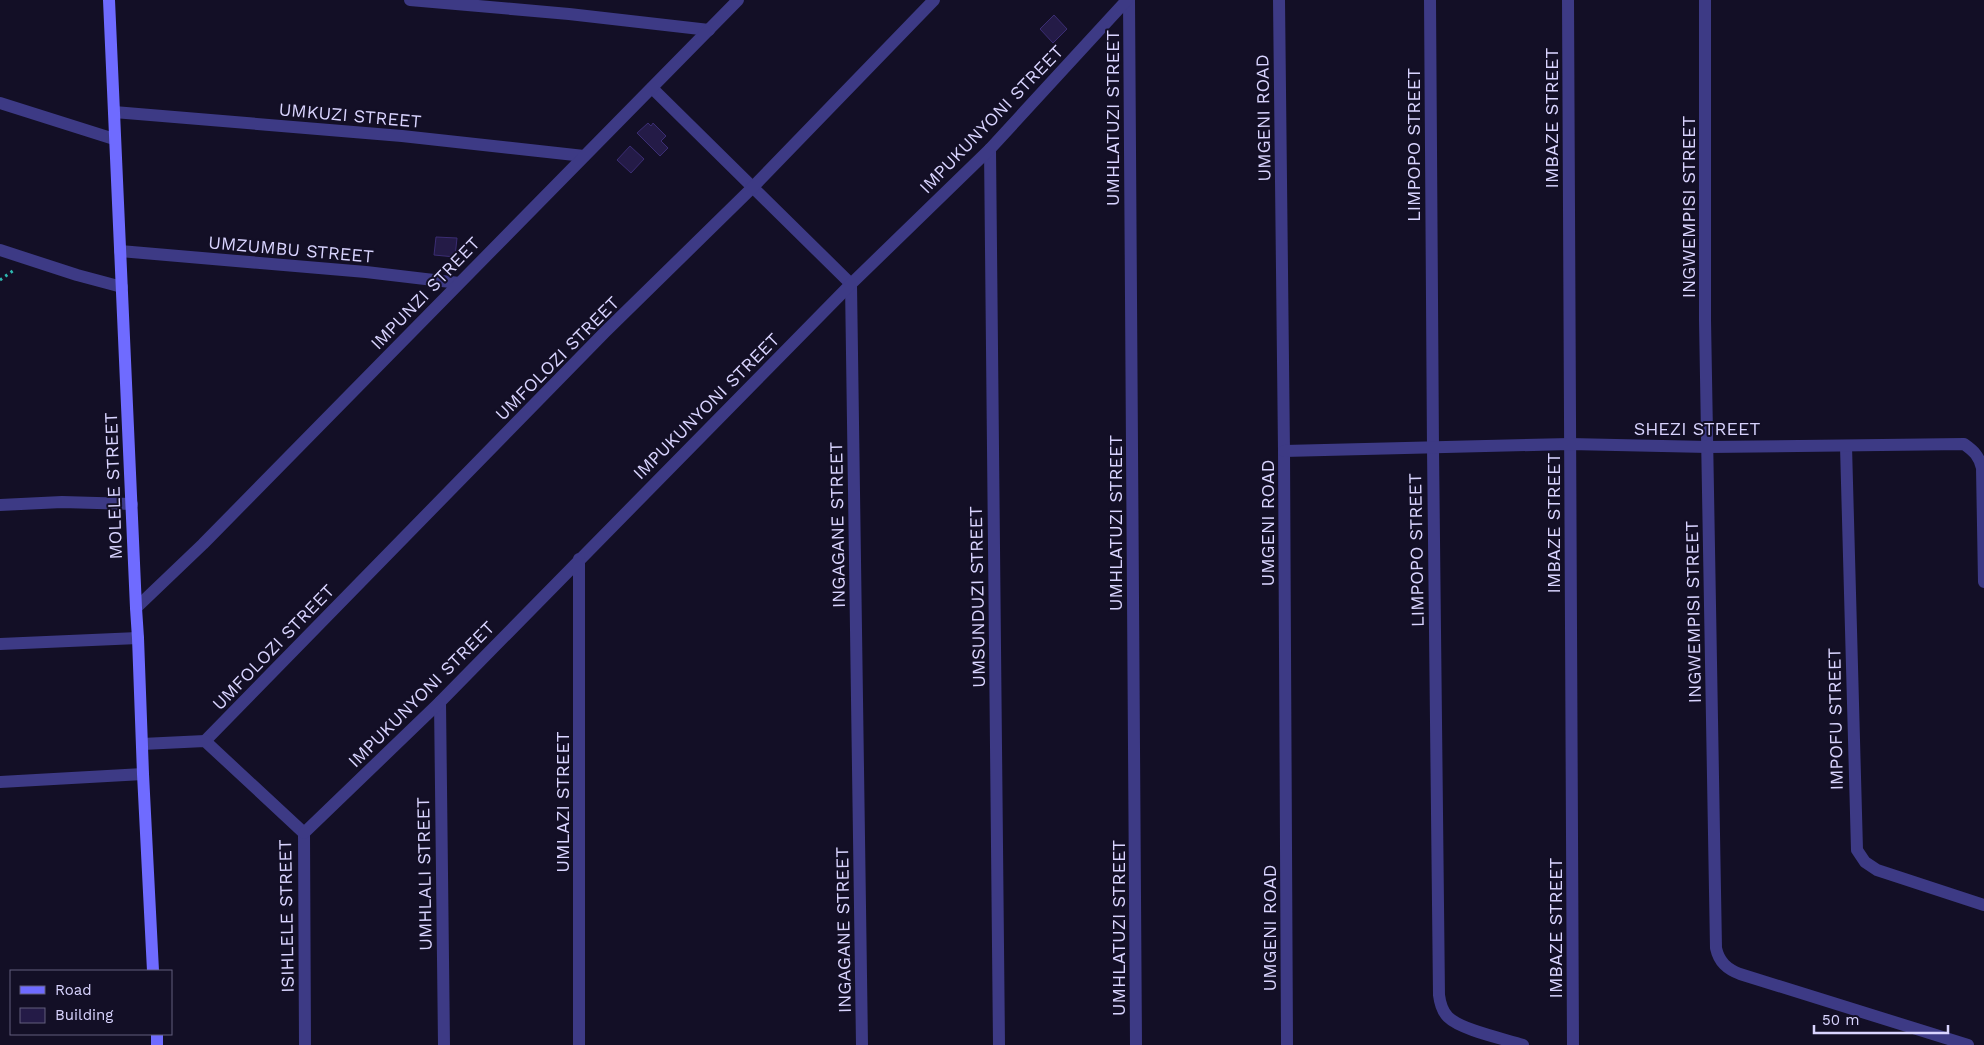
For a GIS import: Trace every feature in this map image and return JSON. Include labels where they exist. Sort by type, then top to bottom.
[{"type":"street","name":"MOLELE STREET","points":[[109,0],[153,970]]},
{"type":"street","points":[[410,0],[569,14],[710,30]]},
{"type":"street","name":"IMPUNZI STREET","points":[[136,608],[203,544],[738,0]]},
{"type":"street","name":"UMFOLOZI STREET","points":[[206,741],[606,332],[753,187],[934,0]]},
{"type":"street","name":"IMPUKUNYONI STREET","points":[[304,833],[440,702],[579,558],[851,284],[990,149],[1128,0]]},
{"type":"street","name":"UMHLATUZI STREET","points":[[1128,0],[1136,1045]]},
{"type":"street","name":"UMGENI ROAD","points":[[1279,0],[1284,451],[1287,1045]]},
{"type":"street","name":"LIMPOPO STREET","points":[[1430,0],[1440,1000],[1445,1013],[1458,1024],[1523,1045]]},
{"type":"street","name":"IMBAZE STREET","points":[[1568,0],[1574,1045]]},
{"type":"street","name":"INGWEMPISI STREET","points":[[1705,0],[1708,447],[1715,941],[1718,956],[1726,966],[1740,974],[1968,1045]]},
{"type":"street","points":[[652,88],[851,284]]},
{"type":"street","points":[[0,103],[114,139]]},
{"type":"street","name":"UMKUZI STREET","points":[[114,112],[402,136],[584,156]]},
{"type":"street","name":"UMSUNDUZI STREET","points":[[990,149],[999,1045]]},
{"type":"street","points":[[0,250],[77,275],[122,287]]},
{"type":"street","name":"UMZUMBU STREET","points":[[120,251],[366,272],[459,283]]},
{"type":"street","name":"INGAGANE STREET","points":[[851,284],[862,1045]]},
{"type":"street","name":"SHEZI STREET","points":[[1284,451],[1433,449],[1570,444],[1708,447],[1964,444],[1974,451],[1979,459],[1983,478],[1984,582]]},
{"type":"street","name":"IMPOFU STREET","points":[[1846,446],[1857,850],[1864,862],[1877,870],[1984,905]]},
{"type":"street","points":[[0,505],[62,502],[132,504]]},
{"type":"street","name":"UMLAZI STREET","points":[[579,558],[579,1045]]},
{"type":"street","points":[[0,644],[138,638]]},
{"type":"street","name":"UMHLALI STREET","points":[[440,702],[444,1045]]},
{"type":"street","points":[[142,744],[206,741]]},
{"type":"street","name":"ISIHLELE STREET","points":[[206,741],[304,833],[305,1045]]},
{"type":"street","points":[[0,782],[143,774]]},
{"type":"building","points":[[1054,15],[1067,29],[1053,43],[1040,29]]},
{"type":"building","points":[[648,123],[651,126],[653,123],[666,136],[661,141],[668,148],[660,156],[637,133]]},
{"type":"building","points":[[630,146],[644,159],[631,173],[617,160]]},
{"type":"building","points":[[436,237],[457,238],[455,257],[434,255]]}]
